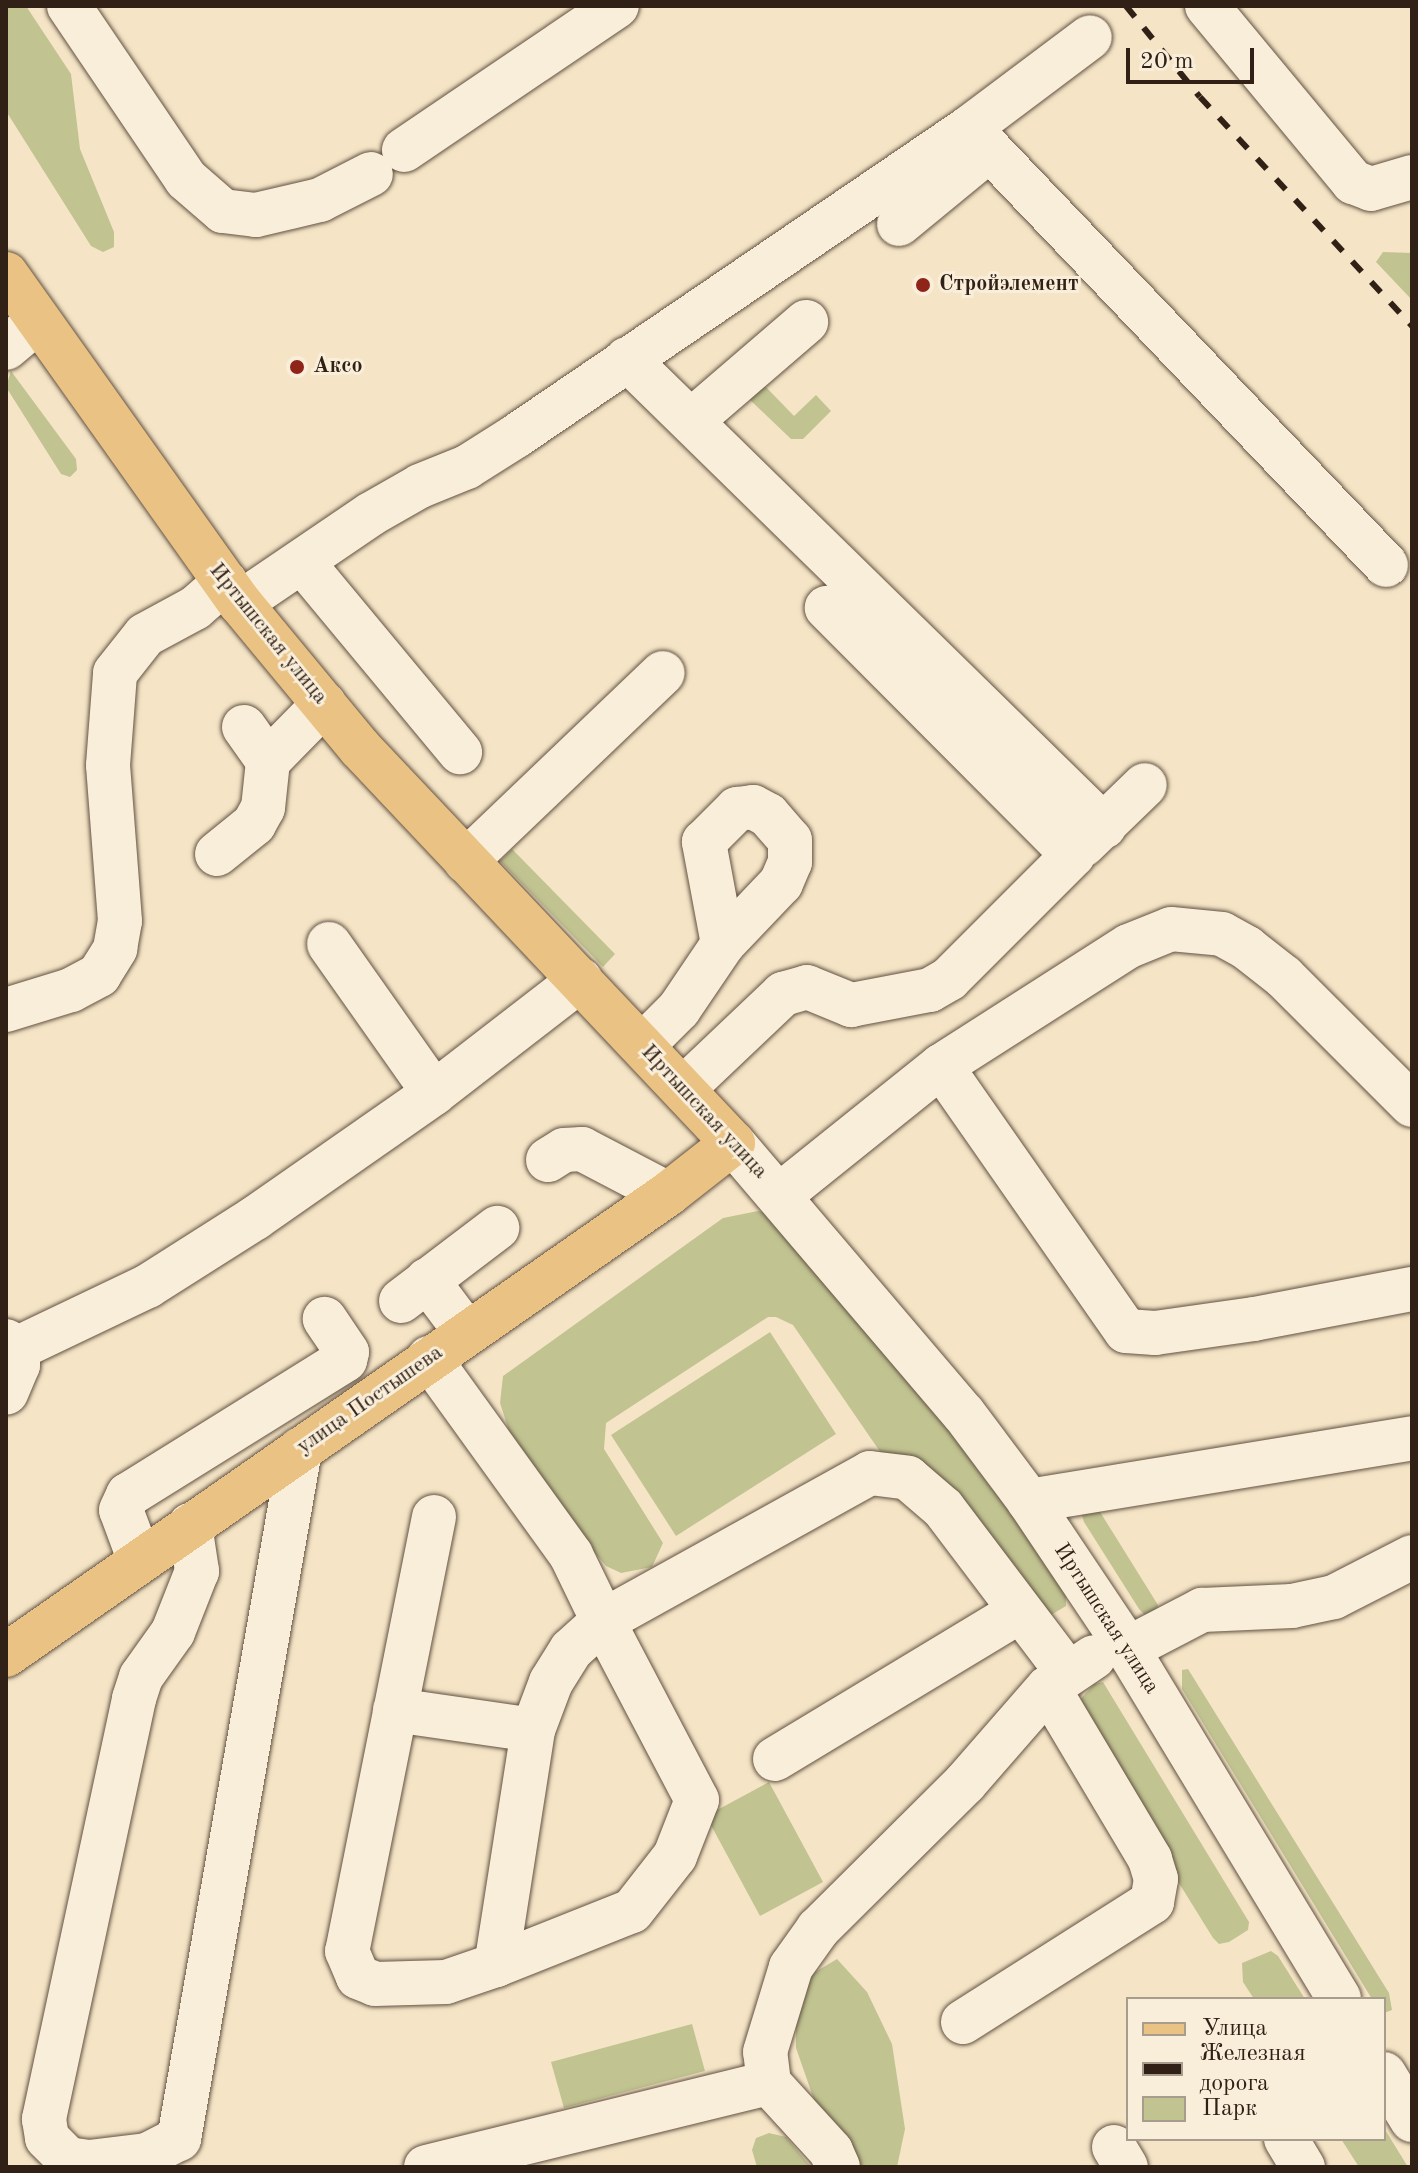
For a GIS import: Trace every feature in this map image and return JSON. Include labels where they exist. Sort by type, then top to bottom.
[{"type":"main road","name":"Иртышская улица","points":[[6,274],[22,335],[324,704],[466,861],[733,1143]]},
{"type":"main road","name":"улица Постышева","points":[[6,1655],[668,1194],[733,1143]]},
{"type":"street","points":[[69,6],[186,179],[223,211],[256,215],[320,200],[388,162],[617,6]]},
{"type":"street","points":[[1207,6],[1353,182],[1371,189],[1412,177]]},
{"type":"street","points":[[899,224],[979,139],[1090,37]]},
{"type":"street","points":[[6,1010],[71,990],[99,975],[115,949],[120,921],[108,765],[115,673],[145,635],[195,608],[303,563],[371,514],[467,467],[627,359],[979,139]]},
{"type":"street","points":[[979,139],[1386,565]]},
{"type":"street","points":[[691,421],[806,322]]},
{"type":"street","points":[[627,359],[1104,826]]},
{"type":"street","points":[[303,563],[460,752]]},
{"type":"street","points":[[827,608],[1073,855]]},
{"type":"street","points":[[466,861],[663,673]]},
{"type":"street","points":[[217,854],[254,824],[263,808],[256,744],[324,704]]},
{"type":"street","points":[[684,1088],[783,994],[807,987],[851,1005],[930,990],[949,979],[1145,785]]},
{"type":"street","points":[[780,1195],[941,1066],[1140,940],[1190,927],[1222,934],[1284,977],[1412,1105]]},
{"type":"street","points":[[329,944],[434,1093]]},
{"type":"street","points":[[643,1045],[679,1009],[723,944]]},
{"type":"street","points":[[6,1393],[18,1365],[12,1345],[148,1286],[434,1093],[580,980]]},
{"type":"street","points":[[941,1066],[1115,1322],[1126,1331],[1155,1333],[1254,1319],[1412,1289]]},
{"type":"street","name":"Иртышская улица","points":[[733,1143],[964,1414],[1029,1501],[1124,1644],[1338,1997]]},
{"type":"street","points":[[548,1160],[564,1150],[582,1149],[668,1194]]},
{"type":"street","points":[[466,1332],[414,1290],[497,1228]]},
{"type":"street","points":[[140,1561],[121,1510],[128,1495],[345,1360],[347,1352],[325,1319]]},
{"type":"street","points":[[429,1358],[571,1555],[697,1800],[675,1856],[632,1911],[446,1982],[375,1984],[351,1967],[347,1951],[434,1517]]},
{"type":"street","points":[[1029,1501],[1412,1438]]},
{"type":"street","points":[[190,1525],[197,1571],[173,1632],[146,1669],[134,1699],[44,2119],[47,2138],[61,2162],[147,2155],[179,2139],[300,1450]]},
{"type":"street","points":[[496,1965],[533,1730],[551,1682],[571,1650],[603,1621],[870,1473],[908,1478],[943,1508],[1020,1611],[1150,1859],[1156,1879],[1152,1902],[963,2022]]},
{"type":"street","points":[[838,2167],[831,2151],[769,2083],[765,2052],[791,1967],[818,1929],[965,1783],[1058,1680],[1124,1644],[1202,1610],[1292,1606],[1334,1597],[1412,1557]]},
{"type":"street","points":[[775,1759],[1020,1611]]},
{"type":"street","points":[[395,1710],[533,1730]]},
{"type":"street","points":[[1386,2077],[1412,2120]]},
{"type":"street","points":[[426,2167],[769,2083]]},
{"type":"street","points":[[1287,2141],[1303,2167]]},
{"type":"green space","points":[[6,6],[26,6],[71,74],[80,149],[114,232],[114,247],[103,252],[91,246],[6,111]]},
{"type":"green space","points":[[1383,252],[1412,253],[1412,300],[1376,262]]},
{"type":"green space","points":[[11,371],[76,459],[77,470],[70,477],[61,474],[6,387]]},
{"type":"green space","points":[[763,384],[794,416],[816,395],[831,411],[803,439],[791,439],[748,398]]},
{"type":"green space","points":[[512,849],[615,954],[603,967],[500,861]]},
{"type":"green space","points":[[758,1211],[770,1214],[953,1429],[1066,1590],[1066,1606],[1051,1615],[883,1456],[793,1325],[776,1317],[768,1317],[606,1423],[604,1449],[663,1543],[652,1567],[621,1573],[606,1566],[585,1541],[509,1431],[500,1403],[503,1376],[723,1218]]},
{"type":"green space","points":[[770,1332],[836,1434],[676,1536],[611,1435]]},
{"type":"green space","points":[[1097,1507],[1158,1605],[1156,1614],[1147,1617],[1139,1609],[1084,1522],[1081,1512]]},
{"type":"green space","points":[[1188,1669],[1389,1993],[1392,2010],[1386,2012],[1386,1997],[1371,1997],[1182,1689],[1182,1670]]},
{"type":"green space","points":[[1103,1682],[1249,1922],[1248,1930],[1229,1942],[1219,1944],[1213,1938],[1078,1720],[1078,1702],[1094,1684]]},
{"type":"green space","points":[[769,1782],[823,1882],[760,1916],[706,1816]]},
{"type":"green space","points":[[1271,1951],[1278,1956],[1304,1997],[1253,1997],[1243,1982],[1242,1963]]},
{"type":"green space","points":[[837,1959],[867,1992],[892,2044],[905,2129],[897,2167],[854,2167],[820,2117],[796,2048],[796,2017],[812,1974]]},
{"type":"green space","points":[[692,2024],[705,2071],[564,2108],[551,2062]]},
{"type":"green space","points":[[1386,2131],[1408,2167],[1359,2167],[1342,2141],[1386,2141]]},
{"type":"green space","points":[[769,2133],[786,2137],[811,2167],[757,2167],[752,2150],[756,2138]]},
{"type":"railway","points":[[1126,6],[1200,97],[1412,326]]},
{"type":"place","name":"Стройэлемент","points":[[923,285]]},
{"type":"place","name":"Аксо","points":[[297,367]]}]
